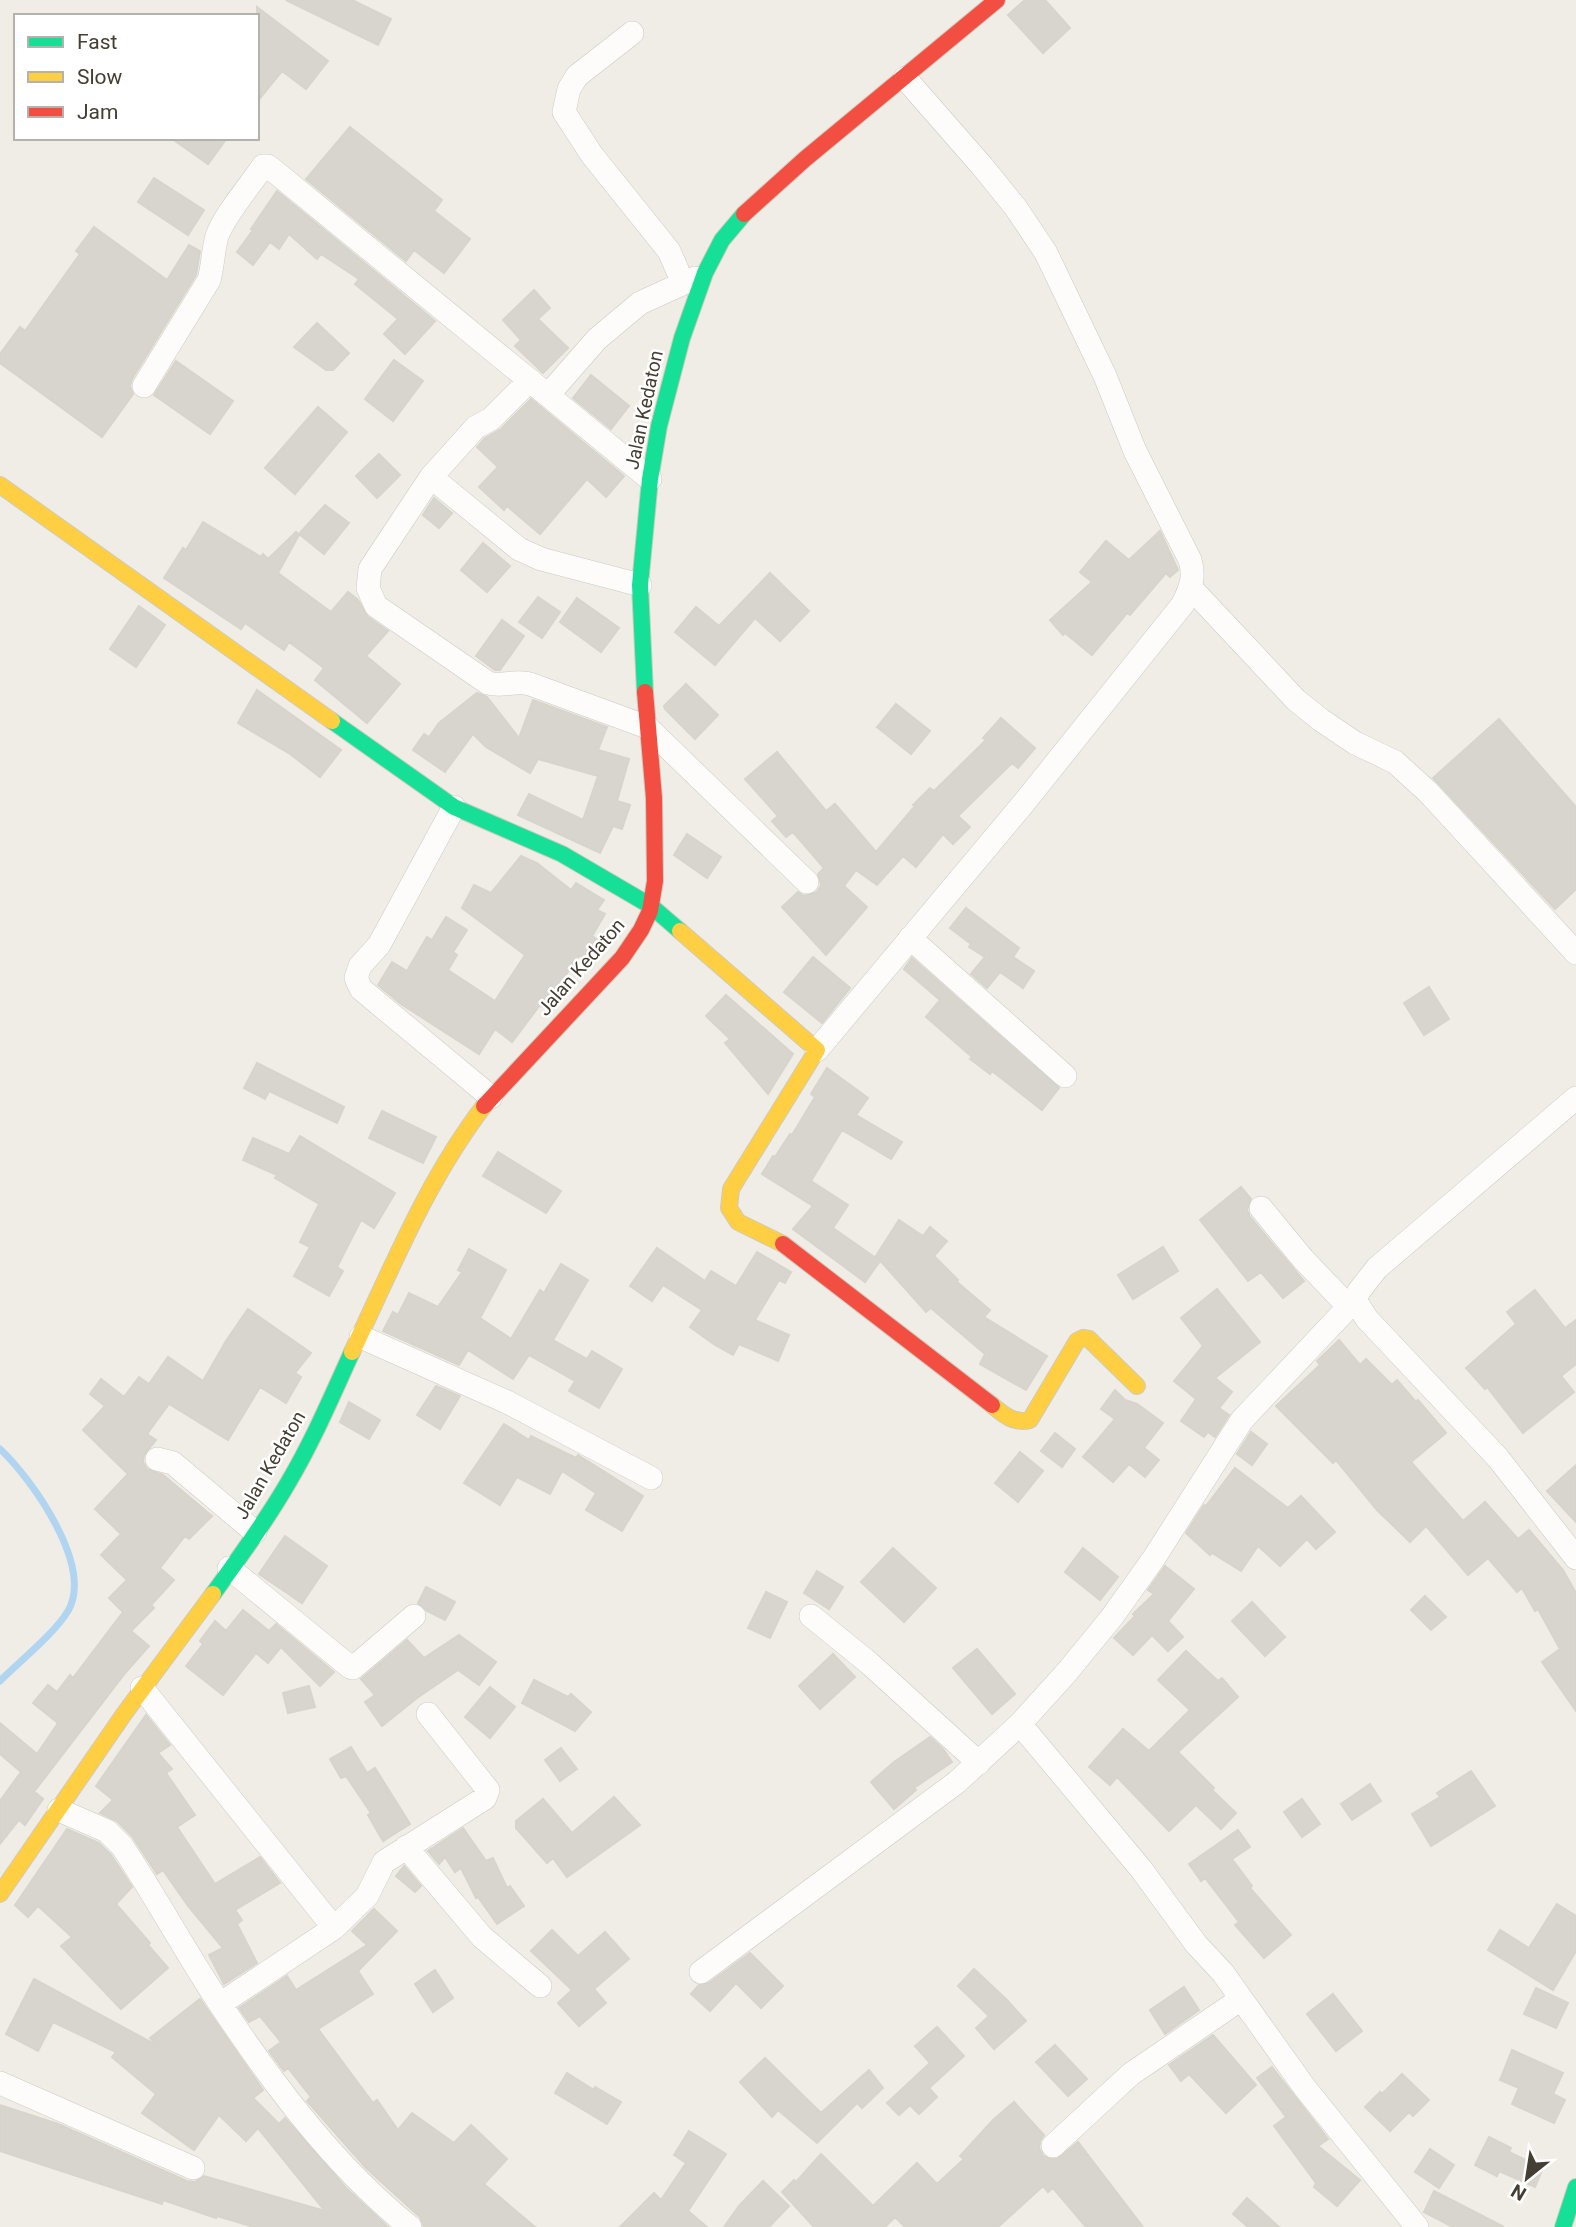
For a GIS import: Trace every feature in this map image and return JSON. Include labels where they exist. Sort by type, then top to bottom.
[{"type":"street","name":"Jalan Kedaton","points":[[0,1894],[142,1688],[256,1532],[302,1460],[416,1216],[467,1128],[491,1097],[622,958],[641,930],[651,906],[655,881],[654,798],[647,727],[640,585],[650,479],[669,383],[690,310],[722,240],[746,212],[805,159],[997,0]]},
{"type":"street","points":[[632,33],[577,76],[569,89],[564,112],[592,155],[669,250],[683,283]]},
{"type":"street","points":[[905,78],[1016,208],[1046,253],[1105,376],[1135,451],[1190,560],[1194,574],[1183,604],[1023,804],[817,1050],[731,1189],[729,1208],[738,1222],[782,1244],[811,1264],[1010,1419],[1022,1422],[1030,1420],[1077,1341],[1083,1338],[1089,1339],[1137,1386]]},
{"type":"street","points":[[144,386],[209,280],[222,226],[263,166],[266,166],[650,479]]},
{"type":"street","points":[[548,395],[597,340],[640,303],[705,273]]},
{"type":"street","points":[[530,380],[491,419],[476,427],[431,477],[370,569],[368,588],[376,606],[488,682],[496,685],[519,681],[530,684],[647,727],[807,882]]},
{"type":"street","points":[[431,477],[519,549],[541,559],[640,585]]},
{"type":"street","points":[[0,485],[454,807],[562,854],[651,906],[817,1050]]},
{"type":"street","points":[[1191,588],[1296,700],[1355,743],[1395,762],[1428,792],[1576,953]]},
{"type":"street","points":[[454,807],[379,944],[360,966],[356,978],[361,989],[491,1097]]},
{"type":"street","points":[[910,938],[1065,1076]]},
{"type":"street","points":[[701,1972],[947,1790],[1020,1724],[1112,1617],[1154,1558],[1242,1420],[1352,1303],[1377,1268],[1576,1098]]},
{"type":"street","points":[[1261,1208],[1303,1259],[1352,1303],[1498,1458],[1576,1558]]},
{"type":"street","points":[[360,1337],[507,1402],[651,1478]]},
{"type":"street","points":[[157,1460],[173,1463],[256,1532]]},
{"type":"street","points":[[229,1568],[350,1667],[354,1668],[414,1616]]},
{"type":"street","points":[[811,1616],[869,1663],[978,1763]]},
{"type":"street","points":[[142,1688],[334,1928]]},
{"type":"street","points":[[220,2004],[334,1928],[367,1896],[384,1862],[478,1803],[488,1793],[428,1714]]},
{"type":"street","points":[[1020,1724],[1140,1870],[1196,1944],[1223,1973],[1305,2088],[1417,2227]]},
{"type":"street","points":[[59,1810],[107,1831],[121,1846],[220,2004],[303,2118],[358,2180],[410,2227]]},
{"type":"street","points":[[406,1847],[482,1937],[540,1986]]},
{"type":"street","points":[[1053,2146],[1131,2074],[1241,1998]]},
{"type":"street","points":[[0,2083],[193,2168]]},
{"type":"street","points":[[1563,2227],[1576,2187]]},
{"type":"building","points":[[286,0],[352,0],[391,19],[378,45]]},
{"type":"building","points":[[1025,0],[1045,0],[1070,28],[1043,53],[1008,15]]},
{"type":"building","points":[[257,7],[328,61],[306,89],[282,71],[259,100]]},
{"type":"building","points":[[350,127],[442,200],[434,211],[470,239],[444,273],[414,250],[406,261],[306,179]]},
{"type":"building","points":[[174,140],[226,140],[208,164]]},
{"type":"building","points":[[154,178],[204,210],[188,235],[138,202]]},
{"type":"building","points":[[277,191],[435,321],[405,354],[384,334],[398,319],[355,284],[359,279],[321,254],[317,259],[289,234],[279,249],[270,242],[253,265],[237,252]]},
{"type":"building","points":[[94,227],[167,280],[189,245],[200,251],[196,275],[132,379],[130,386],[133,394],[102,437],[0,363],[0,354],[20,327],[25,331],[80,254],[76,251]]},
{"type":"building","points":[[534,290],[550,308],[538,319],[568,348],[543,373],[515,346],[521,340],[503,320]]},
{"type":"building","points":[[317,323],[349,353],[333,370],[326,370],[294,347]]},
{"type":"building","points":[[394,360],[423,381],[393,421],[365,399]]},
{"type":"building","points":[[176,361],[233,401],[210,434],[154,395]]},
{"type":"building","points":[[591,375],[629,406],[611,429],[573,398]]},
{"type":"building","points":[[531,399],[624,476],[606,497],[587,479],[540,534],[507,506],[504,510],[479,487],[498,467],[477,447],[485,438],[501,429]]},
{"type":"building","points":[[318,407],[347,432],[295,494],[265,468]]},
{"type":"building","points":[[379,454],[400,475],[377,498],[356,476]]},
{"type":"building","points":[[434,498],[452,513],[439,528],[423,515]]},
{"type":"building","points":[[325,505],[349,523],[324,554],[299,534]]},
{"type":"building","points":[[203,522],[268,559],[296,532],[299,535],[278,573],[331,612],[348,592],[358,600],[368,617],[388,631],[366,656],[400,684],[367,723],[315,680],[324,668],[289,642],[284,650],[245,623],[241,629],[164,578]]},
{"type":"building","points":[[1160,531],[1178,570],[1170,577],[1166,573],[1130,615],[1127,613],[1092,655],[1065,633],[1063,635],[1050,620],[1092,582],[1080,572],[1106,541],[1129,560]]},
{"type":"building","points":[[483,543],[510,566],[487,592],[461,570]]},
{"type":"building","points":[[770,573],[809,611],[780,641],[755,618],[715,665],[675,632],[696,607],[719,626]]},
{"type":"building","points":[[538,597],[560,612],[542,638],[519,622]]},
{"type":"building","points":[[577,598],[619,628],[601,652],[560,622]]},
{"type":"building","points":[[139,606],[165,625],[136,667],[110,649]]},
{"type":"building","points":[[502,620],[524,636],[500,670],[495,670],[476,656]]},
{"type":"building","points":[[686,684],[718,715],[695,739],[664,706]]},
{"type":"building","points":[[257,690],[341,750],[320,777],[290,754],[238,723]]},
{"type":"building","points":[[477,693],[487,697],[519,738],[533,700],[607,727],[598,750],[629,759],[617,801],[630,805],[622,829],[613,826],[600,853],[518,815],[529,794],[583,820],[598,776],[538,759],[530,773],[486,747],[473,734],[445,772],[413,750],[424,734],[429,737],[439,723]]},
{"type":"building","points":[[896,704],[930,731],[911,754],[877,727]]},
{"type":"building","points":[[1001,718],[1035,748],[1018,768],[1012,763],[958,816],[970,827],[953,844],[943,834],[916,867],[903,856],[877,885],[856,870],[844,886],[867,907],[826,955],[782,907],[798,892],[804,896],[817,892],[821,885],[818,874],[824,868],[793,832],[786,837],[772,821],[778,816],[745,779],[777,752],[826,811],[835,804],[876,852],[915,806],[913,805],[930,788],[934,791],[986,740],[983,738]]},
{"type":"building","points":[[1499,719],[1576,807],[1576,889],[1555,909],[1433,778]]},
{"type":"building","points":[[687,834],[721,857],[707,878],[674,855]]},
{"type":"building","points":[[521,856],[537,863],[571,890],[576,883],[604,900],[597,910],[605,914],[592,936],[598,940],[586,959],[580,955],[543,1007],[540,1005],[512,1042],[495,1029],[479,1054],[401,1004],[378,985],[392,962],[407,971],[427,937],[432,940],[446,917],[467,930],[453,952],[457,955],[448,970],[495,1001],[525,955],[462,908],[474,885],[491,893]]},
{"type":"building","points":[[966,908],[1019,948],[1013,957],[1034,971],[1023,988],[1000,972],[987,988],[971,974],[985,957],[969,947],[971,944],[950,928]]},
{"type":"building","points":[[813,957],[850,988],[822,1023],[784,992]]},
{"type":"building","points":[[912,958],[1059,1088],[1042,1110],[992,1071],[990,1074],[970,1059],[972,1057],[926,1017],[940,1000],[904,969]]},
{"type":"building","points":[[1429,987],[1449,1019],[1424,1035],[1404,1003]]},
{"type":"building","points":[[726,995],[793,1054],[768,1094],[725,1043],[730,1039],[706,1016]]},
{"type":"building","points":[[257,1063],[344,1107],[337,1123],[269,1091],[265,1099],[244,1088]]},
{"type":"building","points":[[827,1068],[868,1098],[856,1115],[902,1142],[891,1159],[842,1130],[811,1181],[848,1205],[833,1228],[880,1261],[865,1282],[793,1229],[813,1206],[762,1174],[773,1156],[775,1157],[790,1134],[792,1135],[815,1097],[811,1094]]},
{"type":"building","points":[[382,1111],[436,1137],[423,1163],[369,1138]]},
{"type":"building","points":[[300,1136],[395,1193],[374,1228],[361,1220],[337,1267],[343,1271],[329,1296],[294,1276],[310,1247],[300,1242],[319,1204],[275,1178],[277,1175],[243,1160],[253,1138],[289,1154]]},
{"type":"building","points":[[498,1152],[561,1191],[546,1213],[483,1176]]},
{"type":"building","points":[[1241,1187],[1251,1199],[1247,1210],[1250,1217],[1304,1281],[1283,1298],[1261,1272],[1248,1281],[1200,1220]]},
{"type":"building","points":[[899,1220],[923,1236],[930,1227],[947,1241],[934,1256],[957,1282],[990,1310],[984,1317],[1047,1356],[1026,1390],[980,1364],[985,1354],[931,1308],[926,1312],[876,1256]]},
{"type":"building","points":[[1163,1247],[1178,1271],[1133,1299],[1118,1275]]},
{"type":"building","points":[[657,1248],[705,1281],[711,1271],[736,1286],[757,1252],[791,1272],[785,1283],[779,1280],[755,1320],[789,1335],[778,1361],[739,1344],[733,1355],[715,1345],[690,1327],[702,1310],[663,1285],[652,1301],[630,1286]]},
{"type":"building","points":[[469,1249],[506,1270],[480,1318],[511,1339],[540,1290],[544,1293],[561,1264],[588,1280],[553,1340],[587,1359],[592,1351],[622,1369],[599,1408],[569,1391],[575,1381],[529,1355],[513,1379],[468,1350],[459,1365],[383,1331],[393,1312],[398,1315],[409,1293],[438,1307],[462,1272],[458,1270]]},
{"type":"building","points":[[1217,1289],[1260,1342],[1215,1378],[1232,1392],[1219,1408],[1229,1415],[1215,1437],[1208,1432],[1204,1437],[1181,1421],[1196,1399],[1174,1381],[1203,1346],[1181,1318]]},
{"type":"building","points":[[1535,1290],[1565,1328],[1576,1320],[1576,1364],[1561,1376],[1574,1392],[1523,1433],[1487,1387],[1485,1389],[1466,1368],[1516,1324],[1507,1312]]},
{"type":"building","points":[[248,1309],[311,1353],[295,1373],[301,1377],[286,1403],[260,1387],[228,1440],[169,1404],[147,1434],[156,1440],[144,1455],[143,1462],[147,1469],[163,1475],[212,1516],[189,1539],[185,1536],[160,1568],[174,1580],[151,1605],[154,1608],[131,1631],[149,1646],[30,1797],[36,1793],[43,1799],[25,1825],[19,1820],[0,1844],[0,1801],[21,1772],[0,1754],[0,1723],[37,1754],[58,1723],[33,1703],[48,1685],[57,1692],[70,1675],[73,1678],[123,1612],[109,1598],[127,1580],[101,1555],[121,1534],[95,1509],[128,1474],[83,1430],[105,1406],[90,1394],[101,1379],[124,1397],[139,1377],[149,1384],[168,1357],[203,1381]]},
{"type":"building","points":[[1339,1340],[1360,1365],[1366,1359],[1392,1385],[1397,1380],[1446,1433],[1411,1462],[1463,1521],[1485,1502],[1518,1539],[1529,1530],[1563,1570],[1576,1593],[1576,1711],[1542,1662],[1560,1649],[1538,1609],[1535,1611],[1522,1588],[1517,1592],[1488,1558],[1468,1575],[1426,1526],[1410,1542],[1377,1510],[1336,1460],[1333,1463],[1276,1406],[1320,1365],[1317,1361]]},
{"type":"building","points":[[436,1386],[460,1396],[440,1429],[417,1415]]},
{"type":"building","points":[[1115,1390],[1125,1400],[1137,1404],[1163,1423],[1144,1448],[1159,1460],[1145,1477],[1129,1464],[1113,1482],[1083,1457],[1115,1419],[1101,1409]]},
{"type":"building","points":[[349,1402],[380,1420],[369,1439],[340,1422]]},
{"type":"building","points":[[504,1424],[529,1440],[531,1436],[576,1458],[578,1455],[643,1496],[622,1531],[586,1510],[596,1493],[562,1471],[550,1494],[517,1477],[500,1505],[464,1483]]},
{"type":"building","points":[[1251,1432],[1267,1444],[1252,1465],[1237,1454]]},
{"type":"building","points":[[1055,1433],[1075,1449],[1062,1467],[1041,1451]]},
{"type":"building","points":[[1020,1452],[1043,1471],[1018,1502],[995,1483]]},
{"type":"building","points":[[1576,1465],[1576,1522],[1547,1491]]},
{"type":"building","points":[[1235,1468],[1288,1508],[1301,1496],[1335,1532],[1316,1549],[1307,1539],[1280,1566],[1258,1546],[1241,1571],[1212,1553],[1210,1555],[1186,1533],[1204,1505],[1206,1506]]},
{"type":"building","points":[[285,1536],[327,1566],[302,1603],[259,1574]]},
{"type":"building","points":[[893,1548],[936,1588],[904,1622],[861,1582]]},
{"type":"building","points":[[1083,1548],[1118,1577],[1100,1600],[1065,1572]]},
{"type":"building","points":[[1165,1566],[1194,1589],[1168,1621],[1183,1637],[1168,1651],[1152,1635],[1133,1655],[1114,1638],[1154,1594],[1148,1590]]},
{"type":"building","points":[[817,1571],[843,1587],[829,1609],[804,1593]]},
{"type":"building","points":[[426,1587],[455,1602],[445,1620],[418,1603]]},
{"type":"building","points":[[766,1592],[787,1602],[770,1638],[748,1628]]},
{"type":"building","points":[[1425,1596],[1446,1617],[1431,1630],[1411,1610]]},
{"type":"building","points":[[1252,1602],[1285,1637],[1265,1656],[1232,1621]]},
{"type":"building","points":[[243,1610],[269,1631],[276,1624],[334,1672],[320,1686],[281,1647],[268,1663],[256,1653],[223,1695],[186,1666],[203,1644],[200,1641],[215,1621],[226,1631]]},
{"type":"building","points":[[459,1635],[496,1662],[479,1685],[458,1670],[382,1726],[365,1702],[375,1695],[361,1679],[407,1640],[424,1658]]},
{"type":"building","points":[[977,1649],[1015,1694],[992,1714],[953,1668]]},
{"type":"building","points":[[1186,1651],[1218,1681],[1222,1678],[1238,1697],[1178,1752],[1236,1813],[1221,1829],[1196,1805],[1169,1831],[1117,1777],[1110,1785],[1089,1767],[1123,1729],[1149,1751],[1190,1710],[1158,1680]]},
{"type":"building","points":[[833,1654],[855,1677],[820,1709],[799,1686]]},
{"type":"building","points":[[534,1680],[568,1697],[571,1694],[591,1712],[575,1731],[522,1703]]},
{"type":"building","points":[[309,1686],[315,1707],[288,1713],[283,1693]]},
{"type":"building","points":[[490,1687],[515,1707],[490,1738],[465,1717]]},
{"type":"building","points":[[146,1715],[170,1745],[158,1753],[172,1769],[166,1773],[195,1815],[177,1827],[215,1884],[260,1857],[280,1883],[235,1910],[242,1920],[237,1924],[257,1963],[224,1984],[209,1955],[223,1948],[188,1906],[163,1870],[157,1874],[132,1836],[117,1821],[100,1813],[113,1800],[96,1786]]},
{"type":"building","points":[[930,1737],[952,1762],[914,1788],[916,1790],[894,1809],[871,1782]]},
{"type":"building","points":[[351,1747],[367,1773],[375,1768],[410,1824],[383,1841],[368,1815],[371,1813],[346,1776],[341,1778],[330,1759]]},
{"type":"building","points":[[561,1748],[577,1769],[560,1781],[545,1760]]},
{"type":"building","points":[[1471,1771],[1495,1806],[1431,1846],[1412,1814],[1440,1797],[1437,1793]]},
{"type":"building","points":[[1370,1784],[1381,1801],[1352,1820],[1341,1804]]},
{"type":"building","points":[[614,1797],[640,1825],[567,1877],[553,1858],[547,1863],[516,1828],[516,1821],[543,1799],[572,1833]]},
{"type":"building","points":[[1302,1799],[1320,1824],[1302,1837],[1284,1812]]},
{"type":"building","points":[[463,1828],[486,1861],[493,1858],[507,1888],[510,1886],[524,1906],[497,1924],[478,1897],[476,1898],[461,1868],[455,1872],[445,1857],[439,1864],[428,1851]]},
{"type":"building","points":[[67,1829],[99,1843],[111,1855],[132,1887],[116,1904],[168,1968],[121,2009],[61,1946],[72,1937],[38,1906],[28,1917],[15,1905]]},
{"type":"building","points":[[1238,1830],[1250,1847],[1232,1859],[1252,1886],[1250,1888],[1291,1935],[1264,1958],[1235,1925],[1239,1922],[1205,1878],[1201,1881],[1189,1864]]},
{"type":"building","points":[[404,1866],[421,1886],[415,1892],[396,1876]]},
{"type":"building","points":[[1557,1904],[1576,1916],[1576,1951],[1553,1990],[1488,1950],[1500,1930],[1529,1948]]},
{"type":"building","points":[[374,1909],[397,1931],[358,1971],[373,1994],[318,2029],[373,2103],[377,2100],[398,2130],[412,2113],[454,2143],[471,2125],[507,2159],[484,2184],[535,2227],[424,2227],[420,2217],[366,2168],[307,2101],[311,2097],[288,2068],[284,2071],[269,2051],[281,2042],[260,2016],[249,2022],[239,2008],[287,1976],[296,1990],[367,1945],[352,1931]]},
{"type":"building","points":[[552,1930],[578,1956],[605,1932],[629,1959],[594,1989],[606,2003],[579,2026],[558,2003],[572,1990],[531,1951]]},
{"type":"building","points":[[750,1953],[783,1986],[761,2008],[736,1983],[710,2011],[691,1994],[699,1985],[709,1983]]},
{"type":"building","points":[[974,1969],[1026,2021],[994,2049],[976,2028],[989,2016],[958,1986]]},
{"type":"building","points":[[435,1970],[453,1998],[433,2012],[415,1984]]},
{"type":"building","points":[[34,1979],[158,2046],[150,2038],[200,1999],[263,2090],[253,2098],[279,2124],[285,2118],[346,2188],[388,2227],[254,2227],[217,2216],[216,2218],[163,2200],[162,2204],[0,2151],[0,2105],[58,2124],[187,2181],[195,2182],[204,2176],[325,2211],[258,2128],[246,2141],[219,2115],[194,2150],[142,2113],[156,2094],[112,2057],[116,2052],[53,2022],[38,2051],[6,2034]]},
{"type":"building","points":[[1184,1987],[1199,2010],[1165,2034],[1150,2010]]},
{"type":"building","points":[[1536,1988],[1568,2003],[1556,2028],[1524,2014]]},
{"type":"building","points":[[1333,1994],[1362,2031],[1336,2051],[1307,2014]]},
{"type":"building","points":[[937,2027],[964,2056],[929,2088],[937,2097],[919,2114],[910,2105],[899,2115],[887,2103],[930,2063],[915,2046]]},
{"type":"building","points":[[1213,2035],[1256,2085],[1226,2113],[1189,2074],[1181,2081],[1169,2065]]},
{"type":"building","points":[[1055,2045],[1087,2079],[1068,2096],[1036,2062]]},
{"type":"building","points":[[1512,2050],[1563,2073],[1553,2094],[1565,2100],[1554,2123],[1512,2104],[1519,2088],[1500,2080]]},
{"type":"building","points":[[765,2058],[821,2113],[869,2070],[883,2088],[862,2108],[857,2103],[817,2143],[778,2110],[772,2117],[740,2082]]},
{"type":"building","points":[[1272,2067],[1328,2139],[1318,2146],[1360,2180],[1337,2206],[1314,2187],[1316,2183],[1274,2126],[1286,2117],[1257,2078]]},
{"type":"building","points":[[567,2073],[594,2090],[595,2087],[621,2102],[607,2124],[555,2093]]},
{"type":"building","points":[[1402,2074],[1429,2100],[1413,2116],[1409,2112],[1390,2131],[1365,2107]]},
{"type":"building","points":[[1014,2102],[1044,2135],[1039,2148],[1043,2156],[1057,2159],[1078,2142],[1143,2227],[1086,2227],[1053,2188],[1048,2192],[1043,2186],[998,2227],[905,2227],[895,2217],[885,2227],[814,2227],[782,2192],[794,2180],[796,2182],[821,2154],[873,2206],[917,2163],[937,2184],[964,2159],[960,2156],[993,2120]]},
{"type":"building","points":[[689,2131],[726,2154],[688,2211],[707,2227],[620,2227],[654,2193],[661,2200],[686,2163],[674,2155]]},
{"type":"building","points":[[1489,2137],[1511,2148],[1509,2152],[1543,2168],[1535,2187],[1499,2171],[1497,2176],[1475,2165]]},
{"type":"building","points":[[1430,2149],[1454,2165],[1439,2188],[1415,2172]]},
{"type":"building","points":[[763,2181],[789,2206],[769,2227],[724,2227],[739,2206]]},
{"type":"building","points":[[1434,2191],[1504,2227],[1453,2227],[1424,2212]]},
{"type":"building","points":[[1247,2198],[1279,2227],[1248,2227],[1233,2214]]},
{"type":"waterway","points":[[0,1449],[28,1481],[56,1524],[73,1571],[74,1592],[62,1620],[0,1681]]},
{"type":"traffic: fast","points":[[645,692],[640,585],[650,479],[659,426],[682,338],[705,273],[722,240],[744,214]]},
{"type":"traffic: fast","points":[[332,721],[454,807],[562,854],[651,906],[680,931]]},
{"type":"traffic: fast","points":[[213,1594],[288,1483],[314,1435],[352,1352]]},
{"type":"traffic: fast","points":[[1563,2227],[1576,2187]]},
{"type":"traffic: slow","points":[[0,485],[332,721]]},
{"type":"traffic: slow","points":[[680,931],[817,1050],[731,1189],[729,1208],[738,1222],[783,1244]]},
{"type":"traffic: slow","points":[[352,1352],[428,1194],[484,1106]]},
{"type":"traffic: slow","points":[[992,1405],[1014,1420],[1030,1420],[1077,1341],[1083,1338],[1089,1339],[1137,1386]]},
{"type":"traffic: slow","points":[[0,1894],[124,1714],[213,1594]]},
{"type":"traffic: jam","points":[[744,214],[805,159],[997,0]]},
{"type":"traffic: jam","points":[[484,1106],[622,958],[650,911],[655,881],[654,798],[645,692]]},
{"type":"traffic: jam","points":[[783,1244],[992,1405]]}]
